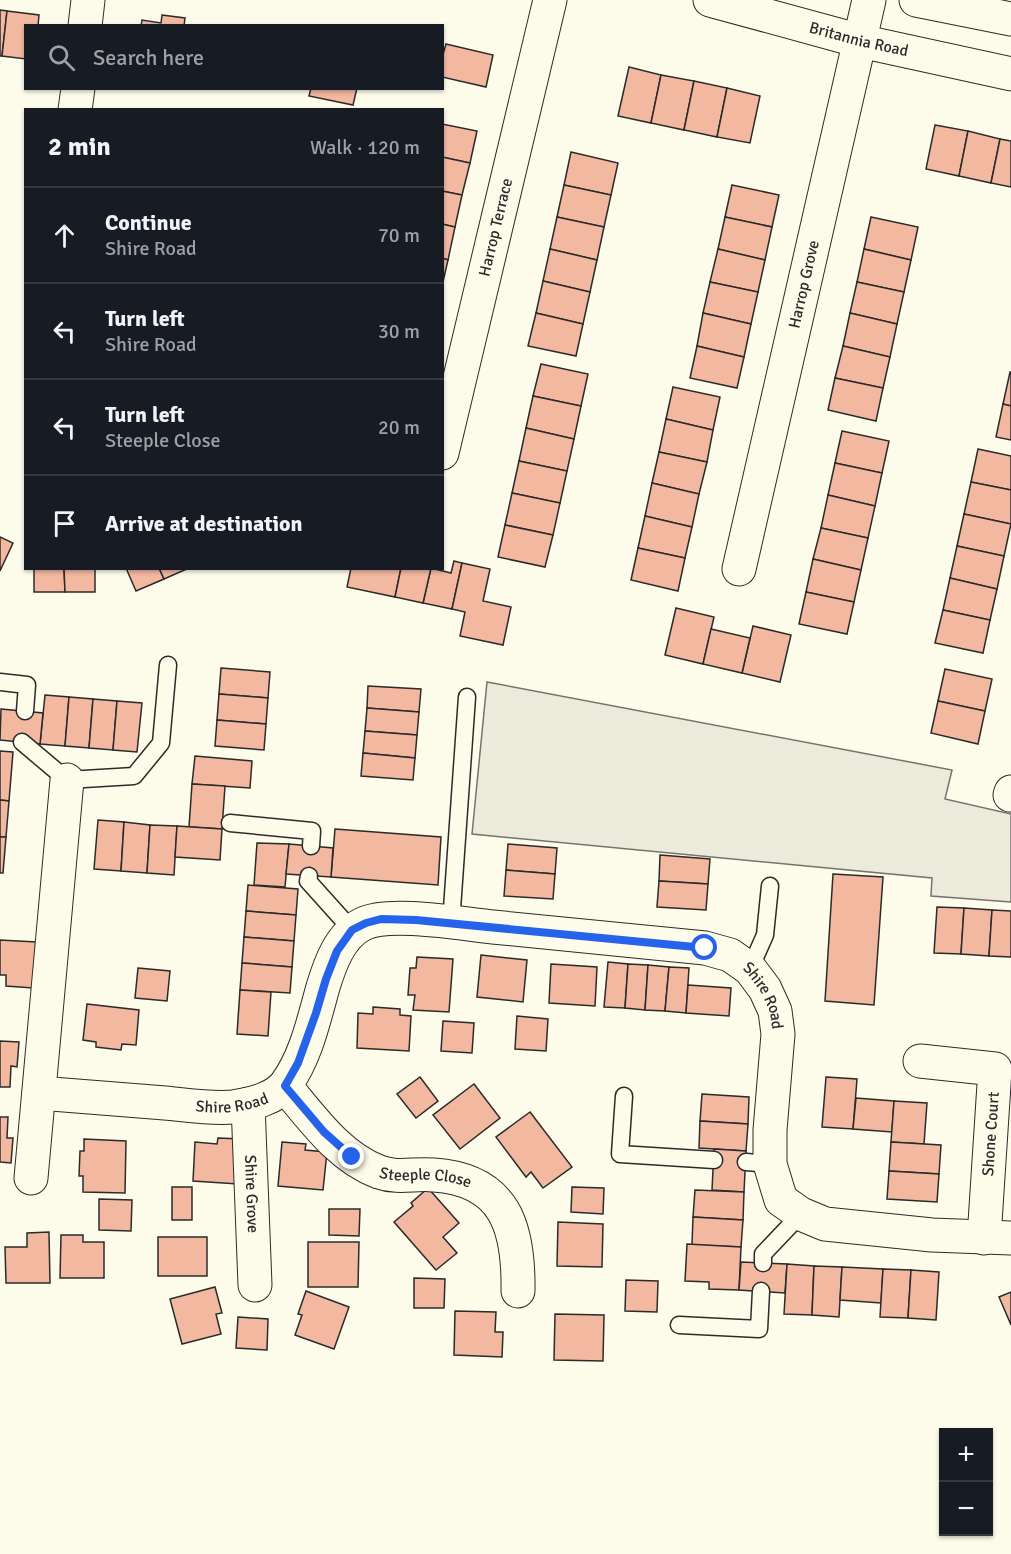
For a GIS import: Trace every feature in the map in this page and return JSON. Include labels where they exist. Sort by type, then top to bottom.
[{"type":"street","points":[[85,24],[88,0]]},
{"type":"street","name":"Harrop Terrace","points":[[444,445],[550,0]]},
{"type":"street","name":"Britannia Road","points":[[710,0],[860,41],[1011,74]]},
{"type":"street","name":"Harrop Grove","points":[[739,569],[869,0]]},
{"type":"street","points":[[916,0],[1011,19]]},
{"type":"street","points":[[75,108],[78,90]]},
{"type":"street","points":[[31,1178],[67,780]]},
{"type":"street","name":"Shire Road","points":[[39,1093],[202,1107],[230,1107],[267,1098],[285,1086],[298,1063],[337,951],[352,930],[381,919],[452,923],[705,948],[730,955],[750,969],[765,989],[776,1011],[778,1034],[770,1130],[758,1163],[781,1200],[801,1214]]},
{"type":"street","name":"Shone Court","points":[[920,1061],[995,1069],[998,1238]]},
{"type":"street","name":"Steeple Close","points":[[285,1086],[324,1132],[352,1157],[379,1172],[401,1177],[420,1174],[452,1176],[479,1186],[501,1205],[515,1233],[519,1272],[518,1292]]},
{"type":"street","name":"Shire Grove","points":[[248,1104],[255,1285]]},
{"type":"street","points":[[801,1214],[825,1224],[866,1229],[998,1238]]},
{"type":"lane","points":[[22,742],[67,780],[134,776],[161,743],[168,665]]},
{"type":"lane","points":[[0,682],[27,685],[24,711]]},
{"type":"lane","points":[[452,923],[467,696]]},
{"type":"lane","points":[[230,823],[312,831],[311,846]]},
{"type":"lane","points":[[309,876],[308,881],[352,930]]},
{"type":"lane","points":[[750,969],[765,935],[770,886]]},
{"type":"lane","points":[[624,1096],[620,1154],[714,1160]]},
{"type":"lane","points":[[763,1263],[763,1254],[801,1214]]},
{"type":"lane","points":[[679,1325],[759,1329],[761,1292]]},
{"type":"shaded area","points":[[487,682],[952,770],[945,799],[1011,814],[1011,902],[931,896],[932,878],[472,834]]},
{"type":"building","points":[[0,10],[7,11],[2,56],[0,56]]},
{"type":"building","points":[[7,11],[39,15],[38,24],[24,24],[24,59],[2,56]]},
{"type":"building","points":[[162,15],[185,18],[184,24],[141,24],[142,20],[161,23]]},
{"type":"building","points":[[446,44],[493,55],[486,87],[444,77]]},
{"type":"building","points":[[629,67],[661,75],[651,123],[618,116]]},
{"type":"building","points":[[661,75],[694,81],[684,130],[651,123]]},
{"type":"building","points":[[694,81],[727,88],[717,137],[684,130]]},
{"type":"building","points":[[727,88],[760,96],[750,143],[717,137]]},
{"type":"building","points":[[310,90],[357,90],[353,105],[309,96]]},
{"type":"building","points":[[444,124],[477,131],[470,163],[444,157]]},
{"type":"building","points":[[935,125],[968,131],[959,176],[926,169]]},
{"type":"building","points":[[968,131],[1000,139],[991,183],[959,176]]},
{"type":"building","points":[[1000,139],[1011,141],[1011,187],[991,183]]},
{"type":"building","points":[[571,152],[618,163],[611,195],[564,185]]},
{"type":"building","points":[[444,157],[470,163],[462,195],[444,191]]},
{"type":"building","points":[[564,185],[611,195],[604,227],[557,217]]},
{"type":"building","points":[[732,185],[779,195],[772,227],[725,217]]},
{"type":"building","points":[[444,191],[462,195],[455,227],[444,224]]},
{"type":"building","points":[[557,217],[604,227],[597,260],[550,249]]},
{"type":"building","points":[[725,217],[772,227],[765,260],[718,249]]},
{"type":"building","points":[[871,217],[918,227],[911,260],[864,249]]},
{"type":"building","points":[[444,224],[455,227],[448,260],[444,259]]},
{"type":"building","points":[[550,249],[597,260],[590,292],[543,281]]},
{"type":"building","points":[[718,249],[765,260],[758,292],[710,282]]},
{"type":"building","points":[[864,249],[911,260],[904,292],[857,282]]},
{"type":"building","points":[[444,259],[448,260],[444,277]]},
{"type":"building","points":[[543,281],[590,292],[583,324],[536,313]]},
{"type":"building","points":[[710,282],[758,292],[751,324],[703,313]]},
{"type":"building","points":[[857,282],[904,292],[897,324],[850,313]]},
{"type":"building","points":[[536,313],[583,324],[576,356],[528,346]]},
{"type":"building","points":[[703,313],[751,324],[744,357],[697,346]]},
{"type":"building","points":[[850,313],[897,324],[890,357],[843,346]]},
{"type":"building","points":[[697,346],[744,357],[737,388],[690,378]]},
{"type":"building","points":[[843,346],[890,357],[883,388],[835,378]]},
{"type":"building","points":[[541,364],[588,374],[581,406],[533,396]]},
{"type":"building","points":[[1011,372],[1011,406],[1003,404]]},
{"type":"building","points":[[835,378],[883,388],[876,421],[828,410]]},
{"type":"building","points":[[673,387],[720,397],[713,430],[666,419]]},
{"type":"building","points":[[533,396],[581,406],[574,439],[526,428]]},
{"type":"building","points":[[1003,404],[1011,406],[1011,440],[996,437]]},
{"type":"building","points":[[666,419],[713,430],[707,462],[659,452]]},
{"type":"building","points":[[526,428],[574,439],[567,471],[519,461]]},
{"type":"building","points":[[842,431],[889,441],[882,473],[835,463]]},
{"type":"building","points":[[978,449],[1011,456],[1011,490],[971,482]]},
{"type":"building","points":[[659,452],[707,462],[699,494],[652,483]]},
{"type":"building","points":[[519,461],[567,471],[560,503],[512,493]]},
{"type":"building","points":[[835,463],[882,473],[875,506],[828,495]]},
{"type":"building","points":[[971,482],[1011,490],[1011,524],[964,514]]},
{"type":"building","points":[[652,483],[699,494],[692,527],[645,516]]},
{"type":"building","points":[[512,493],[560,503],[553,535],[505,525]]},
{"type":"building","points":[[828,495],[875,506],[868,538],[821,528]]},
{"type":"building","points":[[964,514],[1011,524],[1004,556],[957,546]]},
{"type":"building","points":[[645,516],[692,527],[685,558],[638,548]]},
{"type":"building","points":[[505,525],[553,535],[545,567],[498,557]]},
{"type":"building","points":[[821,528],[868,538],[861,570],[813,559]]},
{"type":"building","points":[[0,537],[13,543],[0,571]]},
{"type":"building","points":[[957,546],[1004,556],[997,589],[950,578]]},
{"type":"building","points":[[638,548],[685,558],[678,591],[631,580]]},
{"type":"building","points":[[813,559],[861,570],[854,602],[806,592]]},
{"type":"building","points":[[454,561],[462,563],[452,609],[423,603],[431,570],[451,573]]},
{"type":"building","points":[[462,563],[490,569],[483,601],[511,607],[503,645],[460,636],[465,612],[452,609]]},
{"type":"building","points":[[34,570],[64,570],[65,592],[34,592]]},
{"type":"building","points":[[64,570],[95,570],[95,592],[65,592]]},
{"type":"building","points":[[127,570],[160,570],[164,579],[136,591]]},
{"type":"building","points":[[160,570],[184,570],[164,579]]},
{"type":"building","points":[[351,570],[401,570],[395,597],[347,587]]},
{"type":"building","points":[[401,570],[431,570],[423,603],[395,597]]},
{"type":"building","points":[[950,578],[997,589],[990,620],[943,610]]},
{"type":"building","points":[[806,592],[854,602],[847,634],[799,624]]},
{"type":"building","points":[[676,608],[714,617],[703,664],[665,655]]},
{"type":"building","points":[[943,610],[990,620],[983,653],[935,643]]},
{"type":"building","points":[[753,626],[791,635],[780,682],[742,673]]},
{"type":"building","points":[[711,629],[750,638],[742,673],[703,664]]},
{"type":"building","points":[[221,668],[270,672],[268,698],[219,694]]},
{"type":"building","points":[[945,669],[992,679],[985,711],[938,701]]},
{"type":"building","points":[[368,686],[421,689],[419,712],[367,708]]},
{"type":"building","points":[[219,694],[268,698],[266,724],[217,720]]},
{"type":"building","points":[[45,695],[69,697],[65,746],[40,744]]},
{"type":"building","points":[[69,697],[93,699],[89,748],[65,746]]},
{"type":"building","points":[[93,699],[117,701],[113,750],[89,748]]},
{"type":"building","points":[[117,701],[142,703],[137,752],[113,750]]},
{"type":"building","points":[[938,701],[985,711],[978,744],[931,733]]},
{"type":"building","points":[[367,708],[419,712],[417,735],[365,731]]},
{"type":"building","points":[[1,709],[43,713],[40,744],[0,740]]},
{"type":"building","points":[[217,720],[266,724],[264,750],[215,746]]},
{"type":"building","points":[[365,731],[417,735],[415,758],[363,753]]},
{"type":"building","points":[[0,751],[13,752],[9,801],[0,800]]},
{"type":"building","points":[[363,753],[415,758],[413,780],[361,776]]},
{"type":"building","points":[[195,756],[252,761],[250,788],[192,784]]},
{"type":"building","points":[[192,784],[225,786],[222,829],[189,827]]},
{"type":"building","points":[[0,800],[9,801],[6,837],[0,837]]},
{"type":"building","points":[[98,820],[124,822],[121,871],[94,869]]},
{"type":"building","points":[[124,822],[150,825],[147,873],[121,871]]},
{"type":"building","points":[[150,825],[177,826],[174,875],[147,873]]},
{"type":"building","points":[[177,826],[222,829],[220,860],[175,857]]},
{"type":"building","points":[[335,829],[441,837],[438,885],[331,877]]},
{"type":"building","points":[[0,837],[6,837],[3,873],[0,873]]},
{"type":"building","points":[[257,843],[289,844],[285,887],[254,885]]},
{"type":"building","points":[[289,844],[333,848],[331,877],[286,874]]},
{"type":"building","points":[[508,844],[557,848],[555,874],[506,870]]},
{"type":"building","points":[[660,855],[710,859],[708,884],[659,881]]},
{"type":"building","points":[[506,870],[555,874],[553,899],[504,896]]},
{"type":"building","points":[[833,874],[883,877],[874,1005],[825,1001]]},
{"type":"building","points":[[659,881],[708,884],[706,910],[657,907]]},
{"type":"building","points":[[248,885],[298,889],[296,915],[246,911]]},
{"type":"building","points":[[937,907],[964,908],[961,954],[934,953]]},
{"type":"building","points":[[964,908],[992,910],[989,956],[961,954]]},
{"type":"building","points":[[992,910],[1011,911],[1011,957],[989,956]]},
{"type":"building","points":[[246,911],[296,915],[294,941],[244,937]]},
{"type":"building","points":[[244,937],[294,941],[292,967],[242,963]]},
{"type":"building","points":[[0,940],[36,942],[33,988],[6,986],[6,975],[0,975]]},
{"type":"building","points":[[481,955],[527,960],[523,1002],[477,997]]},
{"type":"building","points":[[417,957],[453,959],[449,1012],[413,1010],[415,995],[408,995],[410,968],[416,968]]},
{"type":"building","points":[[608,962],[628,964],[625,1008],[604,1007]]},
{"type":"building","points":[[242,963],[292,967],[290,993],[240,990]]},
{"type":"building","points":[[551,964],[597,967],[595,1006],[549,1003]]},
{"type":"building","points":[[628,964],[648,965],[645,1010],[625,1008]]},
{"type":"building","points":[[648,965],[669,967],[665,1011],[645,1010]]},
{"type":"building","points":[[669,967],[689,968],[686,1013],[665,1011]]},
{"type":"building","points":[[138,968],[170,971],[167,1001],[135,998]]},
{"type":"building","points":[[688,985],[731,988],[729,1016],[686,1013]]},
{"type":"building","points":[[240,990],[271,992],[268,1036],[237,1034]]},
{"type":"building","points":[[87,1004],[139,1010],[136,1045],[122,1044],[121,1050],[96,1047],[96,1042],[83,1040]]},
{"type":"building","points":[[373,1007],[400,1009],[400,1015],[411,1016],[409,1051],[357,1048],[358,1013],[373,1014]]},
{"type":"building","points":[[517,1016],[548,1019],[546,1051],[515,1049]]},
{"type":"building","points":[[443,1021],[474,1023],[472,1053],[441,1051]]},
{"type":"building","points":[[0,1041],[19,1042],[17,1067],[11,1066],[10,1087],[0,1087]]},
{"type":"building","points":[[420,1077],[438,1101],[416,1118],[397,1094]]},
{"type":"building","points":[[826,1077],[857,1079],[853,1129],[822,1127]]},
{"type":"building","points":[[474,1084],[500,1118],[460,1149],[433,1115]]},
{"type":"building","points":[[702,1094],[749,1097],[748,1124],[700,1121]]},
{"type":"building","points":[[856,1098],[894,1101],[892,1132],[853,1129]]},
{"type":"building","points":[[894,1101],[927,1103],[924,1144],[891,1142]]},
{"type":"building","points":[[530,1112],[572,1167],[543,1188],[531,1172],[526,1177],[496,1137]]},
{"type":"building","points":[[0,1117],[8,1117],[7,1138],[13,1138],[11,1163],[0,1162]]},
{"type":"building","points":[[700,1121],[748,1124],[746,1151],[699,1148]]},
{"type":"building","points":[[218,1138],[241,1139],[238,1184],[193,1181],[195,1142],[217,1144]]},
{"type":"building","points":[[84,1139],[126,1141],[125,1193],[83,1192],[83,1176],[79,1176],[80,1151],[84,1151]]},
{"type":"building","points":[[282,1142],[306,1144],[305,1150],[327,1152],[323,1190],[278,1186]]},
{"type":"building","points":[[891,1142],[941,1145],[939,1174],[889,1171]]},
{"type":"building","points":[[714,1149],[746,1151],[744,1192],[712,1190]]},
{"type":"building","points":[[889,1171],[939,1174],[937,1202],[887,1199]]},
{"type":"building","points":[[172,1187],[192,1187],[192,1220],[172,1220]]},
{"type":"building","points":[[572,1187],[604,1188],[603,1214],[571,1212]]},
{"type":"building","points":[[428,1188],[459,1223],[443,1237],[457,1253],[436,1270],[394,1222],[413,1206],[411,1203]]},
{"type":"building","points":[[695,1190],[744,1192],[743,1220],[693,1217]]},
{"type":"building","points":[[99,1199],[132,1200],[131,1231],[99,1230]]},
{"type":"building","points":[[329,1209],[360,1209],[359,1236],[329,1235]]},
{"type":"building","points":[[693,1217],[743,1220],[741,1247],[692,1245]]},
{"type":"building","points":[[558,1222],[603,1224],[602,1267],[557,1266]]},
{"type":"building","points":[[49,1232],[50,1283],[6,1283],[5,1247],[27,1247],[27,1233]]},
{"type":"building","points":[[61,1235],[83,1235],[83,1242],[104,1242],[104,1278],[60,1278]]},
{"type":"building","points":[[158,1237],[207,1237],[207,1276],[158,1276]]},
{"type":"building","points":[[308,1242],[359,1242],[358,1287],[308,1287]]},
{"type":"building","points":[[687,1244],[741,1247],[739,1290],[709,1289],[709,1282],[685,1281]]},
{"type":"building","points":[[741,1262],[787,1264],[785,1293],[739,1290]]},
{"type":"building","points":[[787,1264],[814,1266],[812,1315],[784,1314]]},
{"type":"building","points":[[814,1266],[842,1267],[839,1317],[812,1315]]},
{"type":"building","points":[[842,1267],[883,1269],[881,1303],[840,1300]]},
{"type":"building","points":[[883,1269],[911,1270],[908,1318],[880,1317]]},
{"type":"building","points":[[911,1270],[939,1272],[936,1320],[908,1318]]},
{"type":"building","points":[[414,1278],[445,1279],[444,1308],[414,1308]]},
{"type":"building","points":[[626,1280],[658,1281],[657,1312],[625,1311]]},
{"type":"building","points":[[215,1287],[222,1313],[216,1314],[221,1334],[182,1344],[170,1299]]},
{"type":"building","points":[[306,1291],[349,1307],[334,1349],[295,1335],[302,1315],[298,1314]]},
{"type":"building","points":[[1011,1292],[1011,1325],[999,1297]]},
{"type":"building","points":[[455,1311],[496,1312],[495,1332],[503,1332],[502,1357],[454,1355]]},
{"type":"building","points":[[555,1314],[604,1315],[603,1361],[554,1360]]},
{"type":"building","points":[[238,1317],[268,1319],[267,1350],[236,1348]]},
{"type":"route","points":[[352,1157],[324,1132],[285,1086],[298,1063],[337,951],[352,930],[381,919],[416,920],[705,948]]}]
